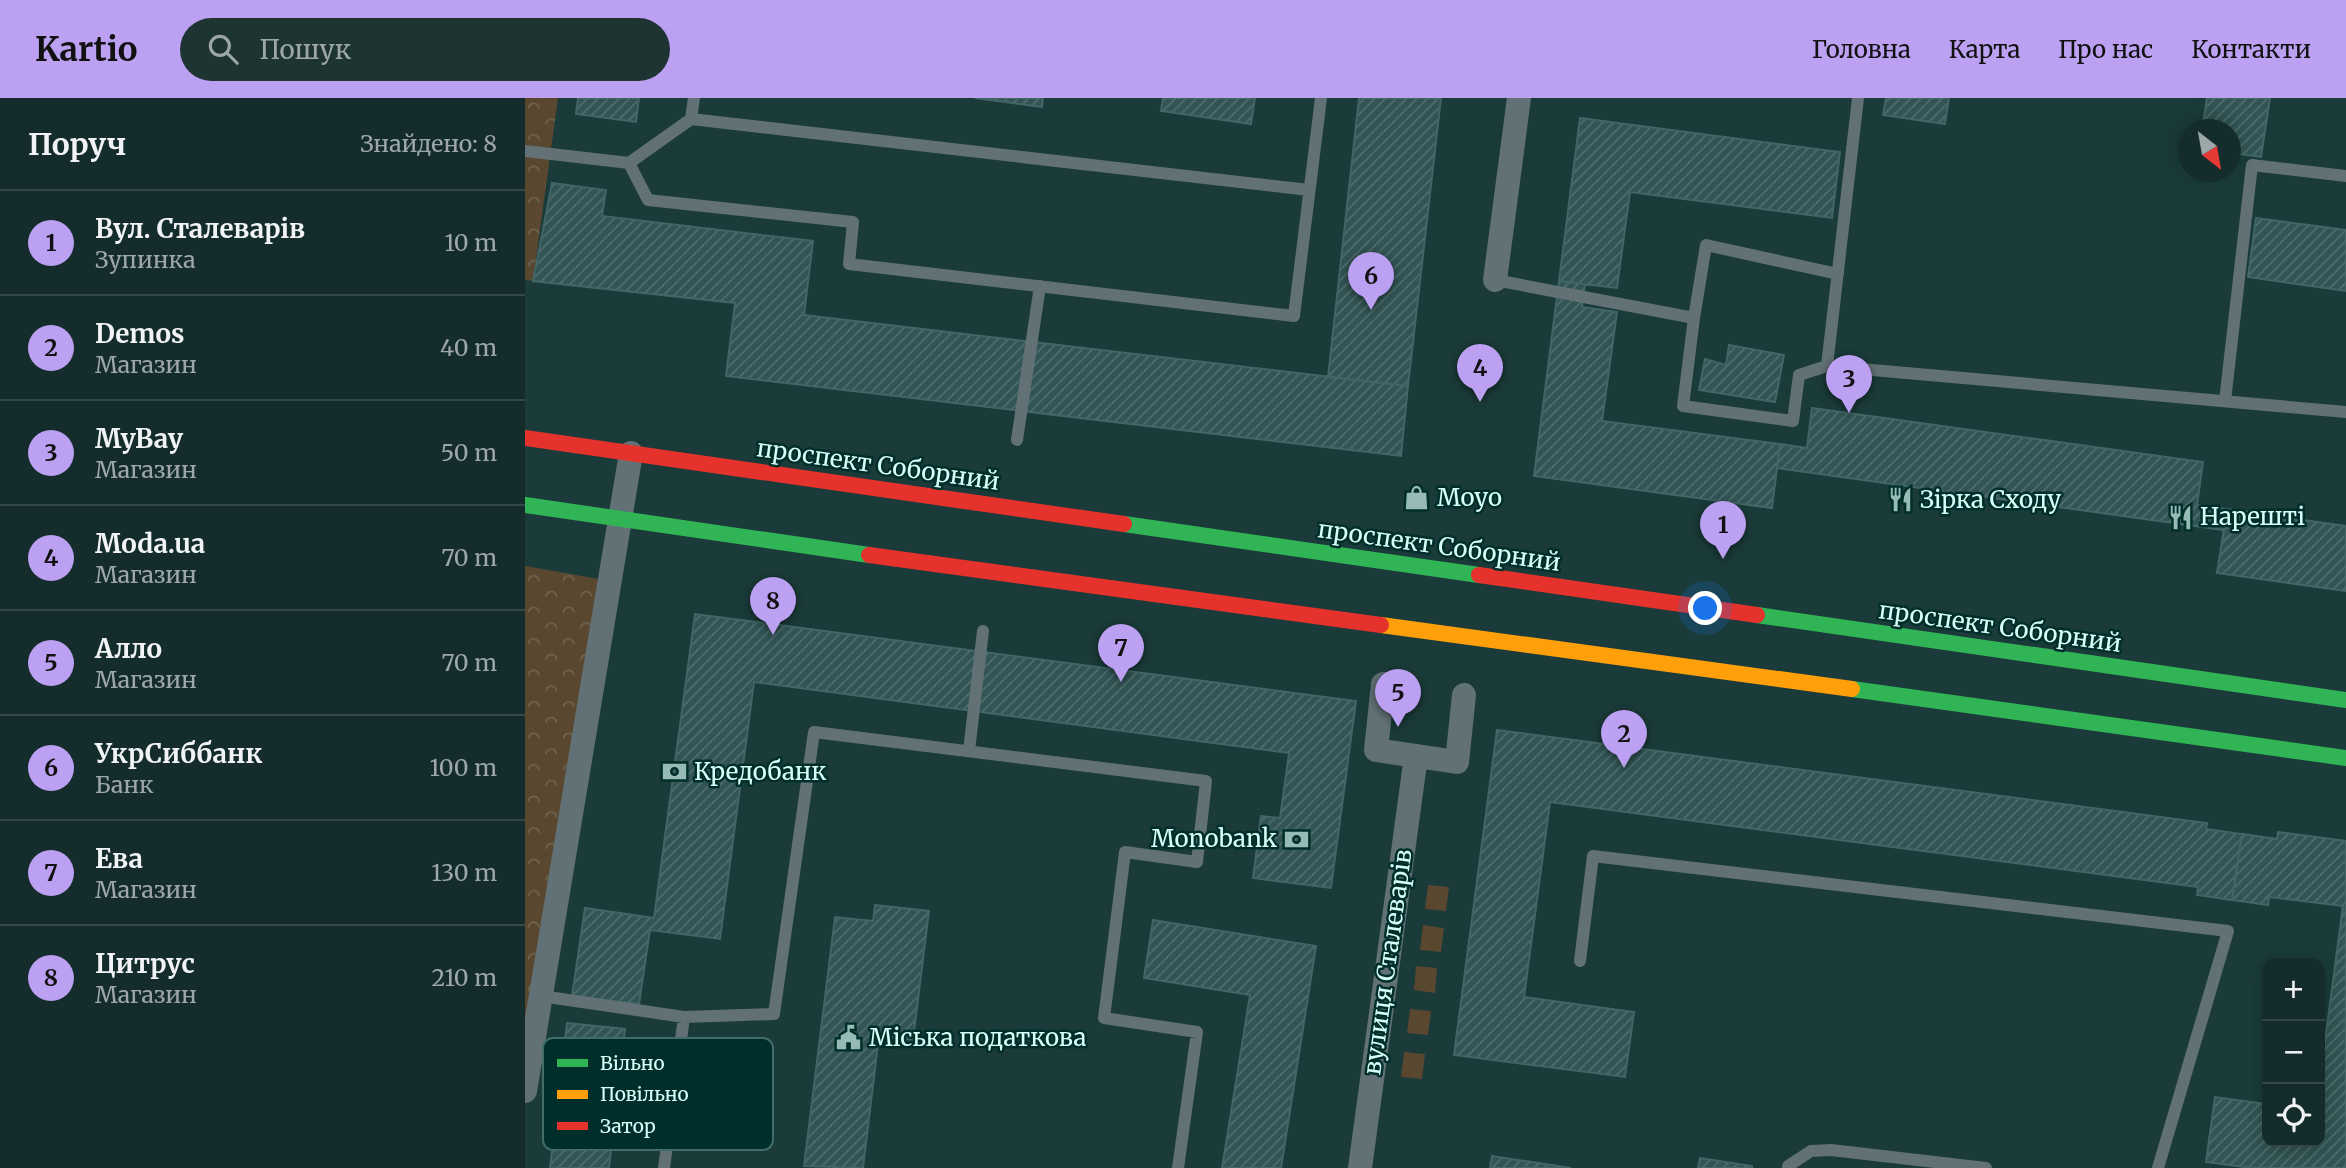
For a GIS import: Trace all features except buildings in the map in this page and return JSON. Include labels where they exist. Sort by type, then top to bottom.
[{"type":"main road","name":"проспект Соборний","points":[[525,438],[2346,700]]},
{"type":"main road","points":[[525,505],[989,573],[2346,758]]},
{"type":"street","points":[[1495,280],[1519,98]]},
{"type":"street","points":[[525,1091],[631,453]]},
{"type":"street","points":[[1383,684],[1376,750],[1416,757],[1457,762],[1465,695]]},
{"type":"street","name":"вулиця Сталеварів","points":[[1360,1168],[1416,757]]},
{"type":"lane","points":[[691,119],[694,98]]},
{"type":"lane","points":[[629,163],[648,200],[853,222],[849,264],[1294,316],[1321,98]]},
{"type":"lane","points":[[1827,366],[1858,98]]},
{"type":"lane","points":[[525,151],[629,163],[691,119],[1310,190]]},
{"type":"lane","points":[[2225,401],[2252,165],[2346,176]]},
{"type":"lane","points":[[1838,274],[1706,245],[1683,406],[1793,421],[1799,375],[1827,366],[2346,412]]},
{"type":"lane","points":[[1495,280],[1694,318]]},
{"type":"lane","points":[[1017,440],[1040,286]]},
{"type":"lane","points":[[969,751],[983,631]]},
{"type":"lane","points":[[541,996],[684,1017],[774,1014],[814,732],[1206,780],[1197,862],[1125,852],[1104,1018],[1197,1032],[1178,1168]]},
{"type":"lane","points":[[1580,961],[1593,856],[2228,931],[2158,1168]]},
{"type":"lane","points":[[681,1038],[684,1017]]},
{"type":"lane","points":[[664,1168],[666,1150]]},
{"type":"lane","points":[[1788,1168],[1811,1151],[1831,1150],[1986,1168]]},
{"type":"green space","points":[[525,98],[558,98],[533,281],[525,280]]},
{"type":"green space","points":[[525,566],[610,581],[525,1091]]},
{"type":"green space","points":[[1428,885],[1449,887],[1446,911],[1425,909]]},
{"type":"green space","points":[[1423,925],[1444,928],[1441,952],[1420,950]]},
{"type":"green space","points":[[1416,966],[1437,968],[1435,993],[1414,990]]},
{"type":"green space","points":[[1410,1009],[1431,1011],[1428,1035],[1407,1033]]},
{"type":"green space","points":[[1404,1052],[1425,1054],[1422,1079],[1401,1077]]},
{"type":"traffic: fast","points":[[525,505],[869,555]]},
{"type":"traffic: fast","points":[[1124,524],[1479,575]]},
{"type":"traffic: fast","points":[[1757,615],[2346,700]]},
{"type":"traffic: fast","points":[[1852,689],[2346,758]]},
{"type":"traffic: slow","points":[[1381,625],[1852,689]]},
{"type":"traffic: jam","points":[[525,438],[1124,524]]},
{"type":"traffic: jam","points":[[869,555],[1381,625]]},
{"type":"traffic: jam","points":[[1479,575],[1757,615]]},
{"type":"place","name":"УкрСиббанк","points":[[1371,310]]},
{"type":"place","name":"Moda.ua","points":[[1480,402]]},
{"type":"place","name":"MyBay","points":[[1849,413]]},
{"type":"place","name":"Moyo","points":[[1417,498]]},
{"type":"place","name":"Зірка Сходу","points":[[1900,500]]},
{"type":"place","name":"Нарешті","points":[[2180,517]]},
{"type":"place","name":"Вул. Сталеварів","points":[[1723,559]]},
{"type":"place","name":"Цитрус","points":[[773,635]]},
{"type":"place","name":"Ева","points":[[1121,682]]},
{"type":"place","name":"Алло","points":[[1398,727]]},
{"type":"place","name":"Demos","points":[[1624,768]]},
{"type":"place","name":"Кредобанк","points":[[674,772]]},
{"type":"place","name":"Monobank","points":[[1297,839]]},
{"type":"place","name":"Міська податкова","points":[[849,1038]]}]
